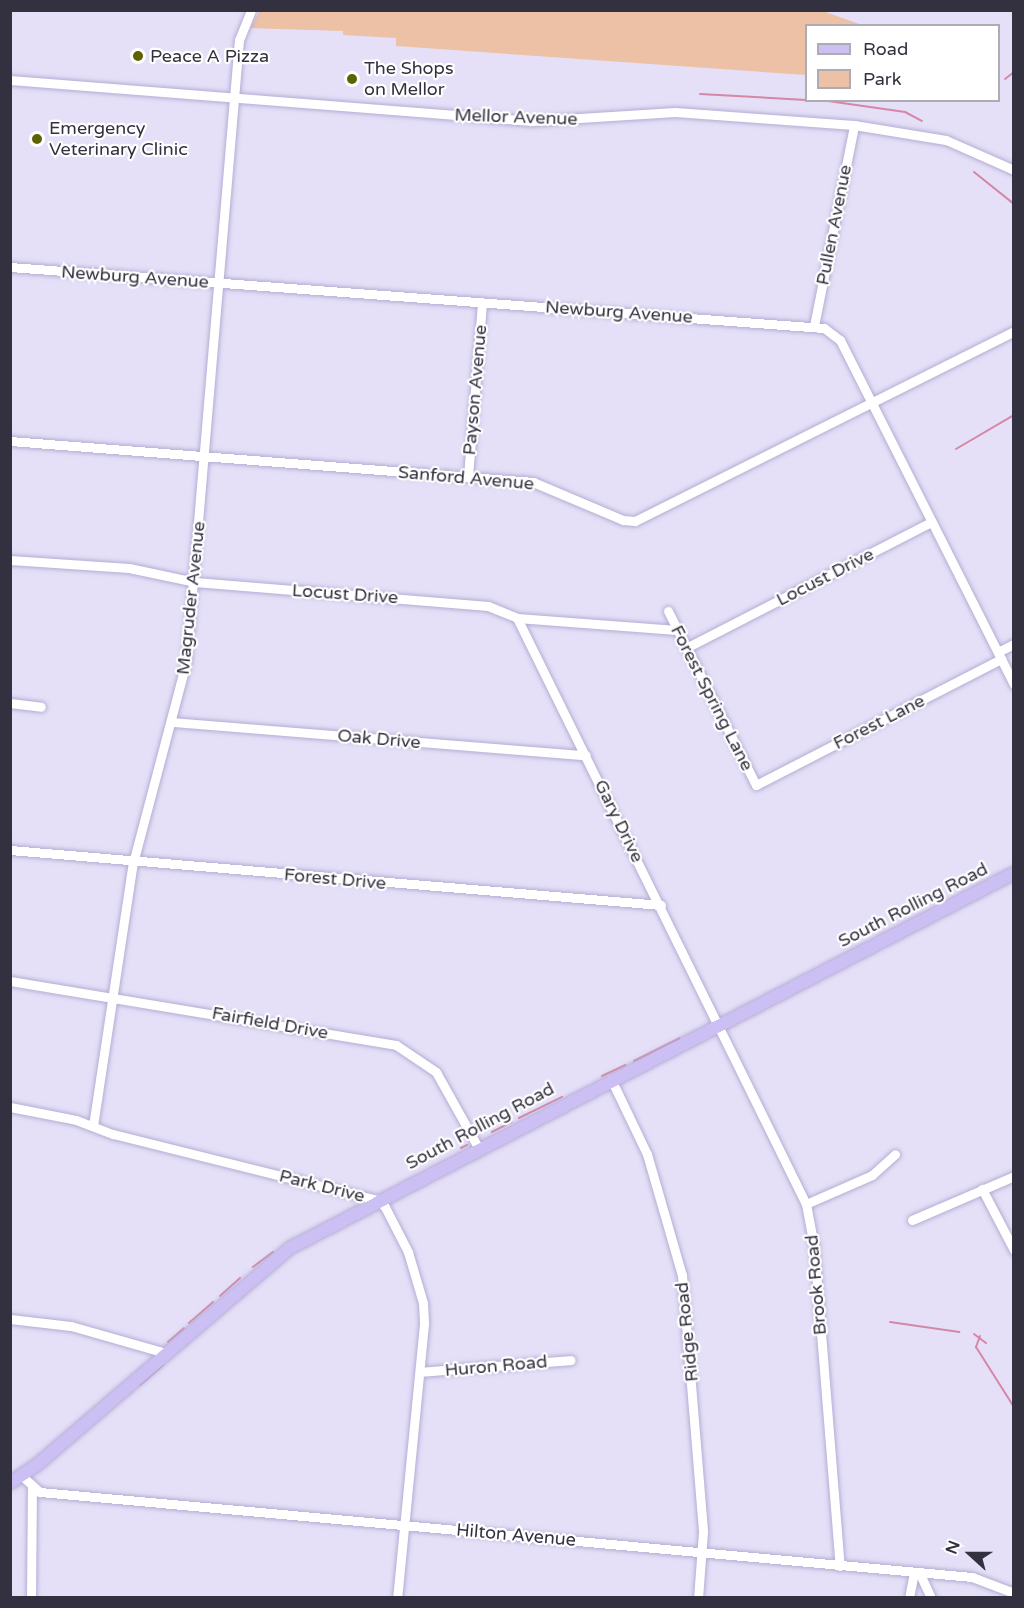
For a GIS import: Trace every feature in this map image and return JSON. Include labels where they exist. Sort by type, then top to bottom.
[{"type":"main road","name":"South Rolling Road","points":[[10,1483],[22,1476],[290,1248],[478,1147],[1014,873]]},
{"type":"street","name":"Magruder Avenue","points":[[93,1126],[134,863],[186,663],[195,582],[240,30],[251,10]]},
{"type":"street","name":"Mellor Avenue","points":[[10,80],[554,122],[675,112],[854,124],[946,140],[1014,170]]},
{"type":"street","name":"Pullen Avenue","points":[[814,326],[854,124]]},
{"type":"street","name":"Newburg Avenue","points":[[10,267],[814,326],[833,332],[840,340],[1014,684]]},
{"type":"street","name":"Payson Avenue","points":[[468,477],[482,303]]},
{"type":"street","name":"Sanford Avenue","points":[[10,441],[533,482],[623,520],[635,520],[1014,331]]},
{"type":"street","name":"Locust Drive","points":[[686,648],[931,522]]},
{"type":"street","name":"Locust Drive","points":[[10,560],[129,568],[195,582],[489,606],[518,618],[677,630]]},
{"type":"street","name":"Forest Spring Lane","points":[[668,611],[756,785]]},
{"type":"street","name":"Gary Drive","points":[[518,618],[720,1024]]},
{"type":"street","name":"Forest Lane","points":[[756,785],[1000,656],[1014,644]]},
{"type":"street","points":[[10,703],[41,706]]},
{"type":"street","name":"Oak Drive","points":[[172,722],[586,755]]},
{"type":"street","name":"Forest Drive","points":[[10,850],[134,863],[661,905]]},
{"type":"street","name":"Fairfield Drive","points":[[10,981],[380,1042],[410,1051],[441,1078],[478,1147]]},
{"type":"street","name":"Brook Road","points":[[720,1024],[806,1204],[814,1246],[840,1566]]},
{"type":"street","name":"Ridge Road","points":[[611,1079],[647,1154],[682,1275],[704,1553],[698,1598]]},
{"type":"street","name":"Park Drive","points":[[10,1107],[93,1126],[378,1200],[408,1252],[420,1292],[424,1324],[397,1598]]},
{"type":"street","points":[[806,1204],[872,1175],[896,1154]]},
{"type":"street","points":[[912,1221],[1014,1176]]},
{"type":"street","points":[[982,1190],[1014,1250]]},
{"type":"street","points":[[10,1320],[71,1326],[166,1353]]},
{"type":"street","name":"Huron Road","points":[[420,1372],[571,1360]]},
{"type":"street","points":[[22,1476],[32,1487],[31,1598]]},
{"type":"street","name":"Hilton Avenue","points":[[32,1487],[40,1492],[916,1572],[987,1580],[1014,1593]]},
{"type":"street","points":[[909,1598],[916,1572]]},
{"type":"street","points":[[916,1572],[931,1598]]},
{"type":"green space","points":[[820,10],[859,24],[805,24],[805,75],[396,46],[396,38],[343,35],[343,31],[250,28],[260,11]]},
{"type":"waterway","points":[[1005,79],[1014,72]]},
{"type":"waterway","points":[[700,94],[805,100]]},
{"type":"waterway","points":[[835,102],[905,112],[922,121]]},
{"type":"waterway","points":[[974,172],[1014,204]]},
{"type":"waterway","points":[[956,449],[1014,415]]},
{"type":"waterway","points":[[634,1061],[680,1038]]},
{"type":"waterway","points":[[602,1076],[626,1065]]},
{"type":"waterway","points":[[519,1118],[562,1097]]},
{"type":"waterway","points":[[492,1132],[512,1122]]},
{"type":"waterway","points":[[461,1148],[467,1145]]},
{"type":"waterway","points":[[253,1267],[273,1252]]},
{"type":"waterway","points":[[220,1296],[240,1278]]},
{"type":"waterway","points":[[189,1323],[213,1302]]},
{"type":"waterway","points":[[890,1322],[959,1332]]},
{"type":"waterway","points":[[168,1342],[184,1328]]},
{"type":"waterway","points":[[974,1334],[986,1343]]},
{"type":"waterway","points":[[980,1336],[976,1347],[1014,1407]]},
{"type":"waterway","points":[[140,1385],[163,1365]]},
{"type":"place","name":"Peace A Pizza","points":[[138,56]]},
{"type":"place","name":"The Shops on Mellor","points":[[352,79]]},
{"type":"place","name":"Emergency Veterinary Clinic","points":[[37,139]]}]
